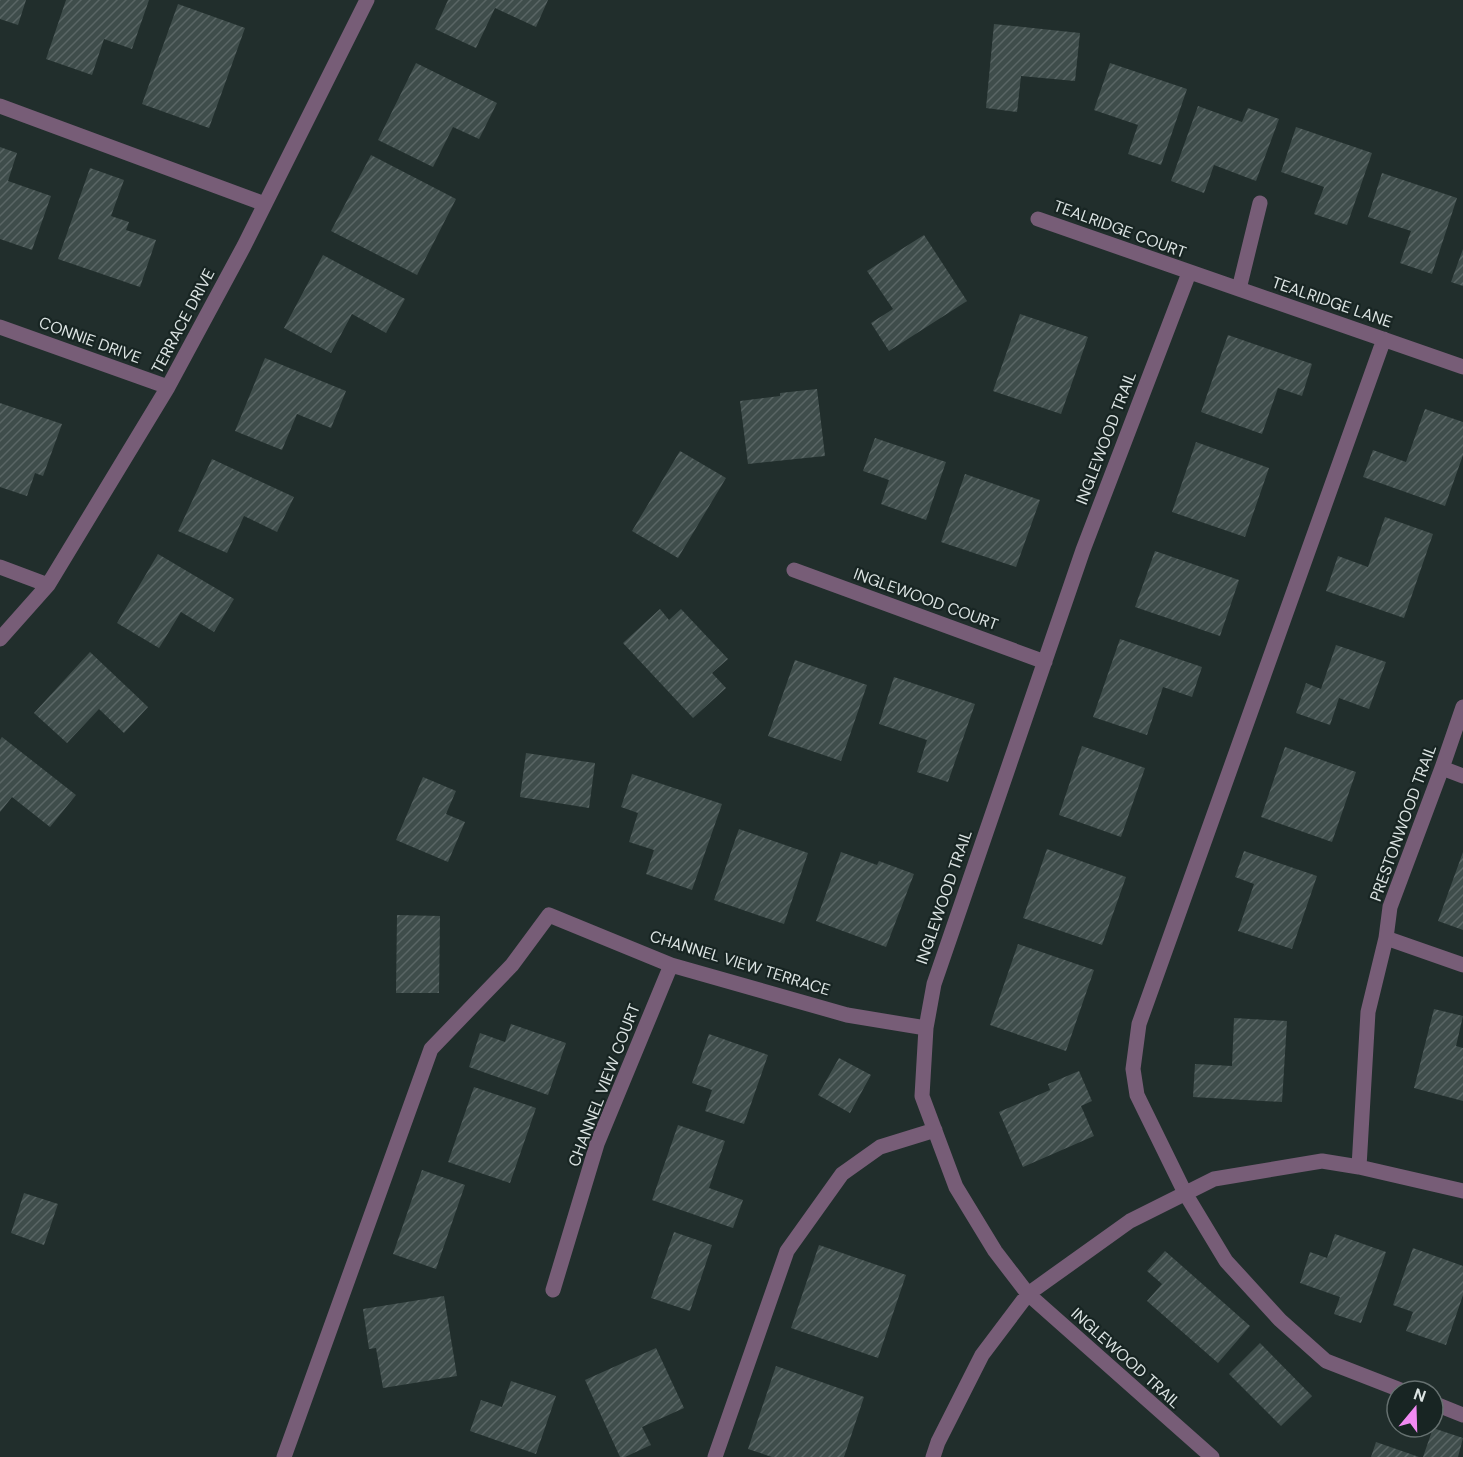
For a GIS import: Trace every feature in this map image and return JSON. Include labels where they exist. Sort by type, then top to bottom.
[{"type":"street","name":"TERRACE DRIVE","points":[[0,639],[48,585],[168,387],[265,204],[367,0]]},
{"type":"street","points":[[0,106],[265,204]]},
{"type":"street","points":[[1239,289],[1260,203]]},
{"type":"street","name":"TEALRIDGE COURT","points":[[1038,219],[1189,273]]},
{"type":"street","name":"TEALRIDGE LANE","points":[[1189,273],[1463,367]]},
{"type":"street","name":"INGLEWOOD TRAIL","points":[[1189,273],[1083,550],[934,984],[926,1028],[922,1096],[956,1187],[995,1251],[1028,1294],[1212,1457]]},
{"type":"street","name":"CONNIE DRIVE","points":[[0,327],[168,387]]},
{"type":"street","points":[[1384,339],[1139,1024],[1133,1069],[1137,1095],[1185,1193],[1226,1261],[1280,1320],[1326,1361],[1385,1384]]},
{"type":"street","points":[[0,567],[48,585]]},
{"type":"street","name":"INGLEWOOD COURT","points":[[794,570],[1045,662]]},
{"type":"street","name":"PRESTONWOOD TRAIL","points":[[1359,1167],[1368,1012],[1386,938],[1390,907],[1463,707]]},
{"type":"street","points":[[1442,768],[1463,776]]},
{"type":"street","name":"CHANNEL VIEW TERRACE","points":[[284,1457],[431,1049],[512,965],[549,915],[671,965],[847,1015],[926,1028]]},
{"type":"street","points":[[1386,938],[1463,964]]},
{"type":"street","name":"CHANNEL VIEW COURT","points":[[553,1290],[597,1144],[671,965]]},
{"type":"street","points":[[715,1457],[787,1251],[842,1174],[880,1147],[935,1130]]},
{"type":"street","points":[[933,1457],[938,1442],[982,1355],[1028,1294],[1130,1221],[1185,1193],[1214,1179],[1322,1161],[1359,1167],[1463,1191]]},
{"type":"street","points":[[1445,1407],[1463,1414]]},
{"type":"building","points":[[0,0],[26,0],[18,25],[0,19]]},
{"type":"building","points":[[66,0],[149,0],[132,49],[104,39],[92,75],[46,59]]},
{"type":"building","points":[[448,0],[548,0],[536,27],[495,8],[476,48],[435,29]]},
{"type":"building","points":[[178,4],[245,28],[209,128],[142,104]]},
{"type":"building","points":[[994,24],[1080,33],[1075,81],[1021,76],[1017,112],[986,108]]},
{"type":"building","points":[[416,63],[497,103],[479,139],[453,127],[433,167],[378,140]]},
{"type":"building","points":[[1110,63],[1187,89],[1161,165],[1128,154],[1138,125],[1094,110]]},
{"type":"building","points":[[1198,106],[1242,122],[1248,108],[1279,119],[1256,181],[1214,165],[1204,193],[1171,181]]},
{"type":"building","points":[[1296,127],[1372,153],[1347,225],[1314,214],[1324,187],[1281,172]]},
{"type":"building","points":[[0,147],[17,153],[8,181],[51,196],[32,250],[0,239]]},
{"type":"building","points":[[371,155],[456,199],[417,275],[331,231]]},
{"type":"building","points":[[90,168],[124,180],[111,216],[129,222],[126,230],[156,240],[140,287],[58,259]]},
{"type":"building","points":[[1382,173],[1457,198],[1432,274],[1400,263],[1411,231],[1368,217]]},
{"type":"building","points":[[924,235],[967,301],[889,351],[871,323],[893,309],[867,271]]},
{"type":"building","points":[[1463,249],[1463,286],[1451,282]]},
{"type":"building","points":[[323,255],[405,299],[386,333],[352,314],[331,353],[284,328]]},
{"type":"building","points":[[1020,314],[1088,337],[1061,414],[993,391]]},
{"type":"building","points":[[1228,335],[1312,364],[1302,396],[1278,388],[1262,434],[1201,412]]},
{"type":"building","points":[[265,358],[346,391],[331,428],[297,414],[282,450],[235,431]]},
{"type":"building","points":[[817,389],[825,456],[748,464],[740,401]]},
{"type":"building","points":[[0,403],[62,424],[43,476],[35,473],[27,496],[0,487]]},
{"type":"building","points":[[1425,409],[1463,422],[1463,455],[1445,506],[1363,477],[1373,450],[1406,462]]},
{"type":"building","points":[[875,438],[946,462],[926,520],[881,504],[889,480],[863,471]]},
{"type":"building","points":[[1196,442],[1269,468],[1245,537],[1172,512]]},
{"type":"building","points":[[680,451],[726,478],[678,558],[632,531]]},
{"type":"building","points":[[212,459],[294,497],[277,532],[244,516],[227,553],[178,531]]},
{"type":"building","points":[[965,474],[1040,500],[1016,567],[941,542]]},
{"type":"building","points":[[1385,517],[1433,534],[1404,618],[1326,591],[1338,556],[1368,567]]},
{"type":"building","points":[[1155,551],[1239,580],[1220,636],[1135,607]]},
{"type":"building","points":[[158,554],[234,599],[214,632],[181,612],[159,648],[117,623]]},
{"type":"building","points":[[660,609],[669,620],[681,609],[728,659],[712,673],[726,688],[693,718],[623,643]]},
{"type":"building","points":[[1120,639],[1202,667],[1192,697],[1163,687],[1147,735],[1093,717]]},
{"type":"building","points":[[1336,645],[1386,662],[1369,709],[1339,698],[1330,725],[1296,713],[1306,683],[1321,689]]},
{"type":"building","points":[[90,652],[148,707],[124,733],[99,709],[67,743],[34,713]]},
{"type":"building","points":[[795,660],[867,685],[841,761],[768,736]]},
{"type":"building","points":[[894,677],[975,704],[948,782],[917,772],[927,740],[879,724]]},
{"type":"building","points":[[2,737],[76,795],[50,827],[12,797],[0,812],[0,740]]},
{"type":"building","points":[[1082,746],[1145,768],[1121,837],[1059,815]]},
{"type":"building","points":[[1285,747],[1356,772],[1332,842],[1261,817]]},
{"type":"building","points":[[526,753],[595,763],[589,808],[520,797]]},
{"type":"building","points":[[632,774],[722,804],[692,890],[646,874],[654,850],[629,842],[638,813],[621,807]]},
{"type":"building","points":[[423,777],[456,791],[446,814],[465,822],[448,862],[396,840]]},
{"type":"building","points":[[739,829],[808,853],[784,924],[714,900]]},
{"type":"building","points":[[1047,849],[1126,877],[1102,945],[1023,918]]},
{"type":"building","points":[[1244,851],[1317,876],[1292,949],[1238,931],[1254,884],[1235,877]]},
{"type":"building","points":[[841,852],[877,865],[879,861],[914,874],[886,947],[816,921]]},
{"type":"building","points":[[1463,852],[1463,930],[1438,921]]},
{"type":"building","points":[[397,915],[440,916],[439,993],[396,993]]},
{"type":"building","points":[[1018,944],[1094,970],[1066,1051],[990,1025]]},
{"type":"building","points":[[1434,1009],[1463,1016],[1456,1046],[1463,1048],[1463,1101],[1414,1088]]},
{"type":"building","points":[[1234,1018],[1287,1021],[1282,1102],[1193,1097],[1195,1064],[1232,1066]]},
{"type":"building","points":[[511,1024],[566,1043],[548,1095],[469,1067],[480,1033],[505,1042]]},
{"type":"building","points":[[709,1034],[768,1055],[744,1124],[705,1111],[712,1090],[692,1083]]},
{"type":"building","points":[[839,1058],[871,1075],[850,1113],[818,1095]]},
{"type":"building","points":[[1079,1071],[1092,1101],[1081,1106],[1094,1136],[1023,1167],[999,1112],[1050,1090],[1048,1084]]},
{"type":"building","points":[[474,1087],[536,1108],[510,1183],[448,1162]]},
{"type":"building","points":[[678,1125],[725,1141],[709,1188],[743,1200],[733,1228],[652,1200]]},
{"type":"building","points":[[422,1170],[465,1185],[436,1269],[393,1254]]},
{"type":"building","points":[[24,1193],[58,1204],[44,1245],[11,1233]]},
{"type":"building","points":[[674,1232],[712,1245],[690,1311],[651,1298]]},
{"type":"building","points":[[1335,1234],[1386,1252],[1361,1323],[1334,1314],[1340,1297],[1300,1283],[1310,1252],[1327,1258]]},
{"type":"building","points":[[819,1245],[906,1275],[878,1358],[791,1328]]},
{"type":"building","points":[[1413,1248],[1463,1266],[1463,1295],[1446,1345],[1406,1331],[1413,1312],[1393,1305]]},
{"type":"building","points":[[1165,1251],[1250,1326],[1218,1363],[1147,1301],[1162,1284],[1147,1271]]},
{"type":"building","points":[[444,1296],[457,1376],[383,1388],[376,1348],[369,1349],[363,1309]]},
{"type":"building","points":[[1260,1343],[1312,1396],[1281,1426],[1229,1374]]},
{"type":"building","points":[[656,1348],[684,1408],[642,1427],[651,1445],[625,1457],[620,1457],[585,1380]]},
{"type":"building","points":[[776,1366],[864,1397],[844,1457],[772,1457],[748,1449]]},
{"type":"building","points":[[511,1381],[556,1396],[536,1454],[470,1431],[481,1400],[502,1407]]},
{"type":"building","points":[[1445,1432],[1463,1438],[1458,1457],[1423,1457],[1429,1439],[1445,1439]]},
{"type":"building","points":[[1376,1442],[1419,1457],[1371,1457]]}]
